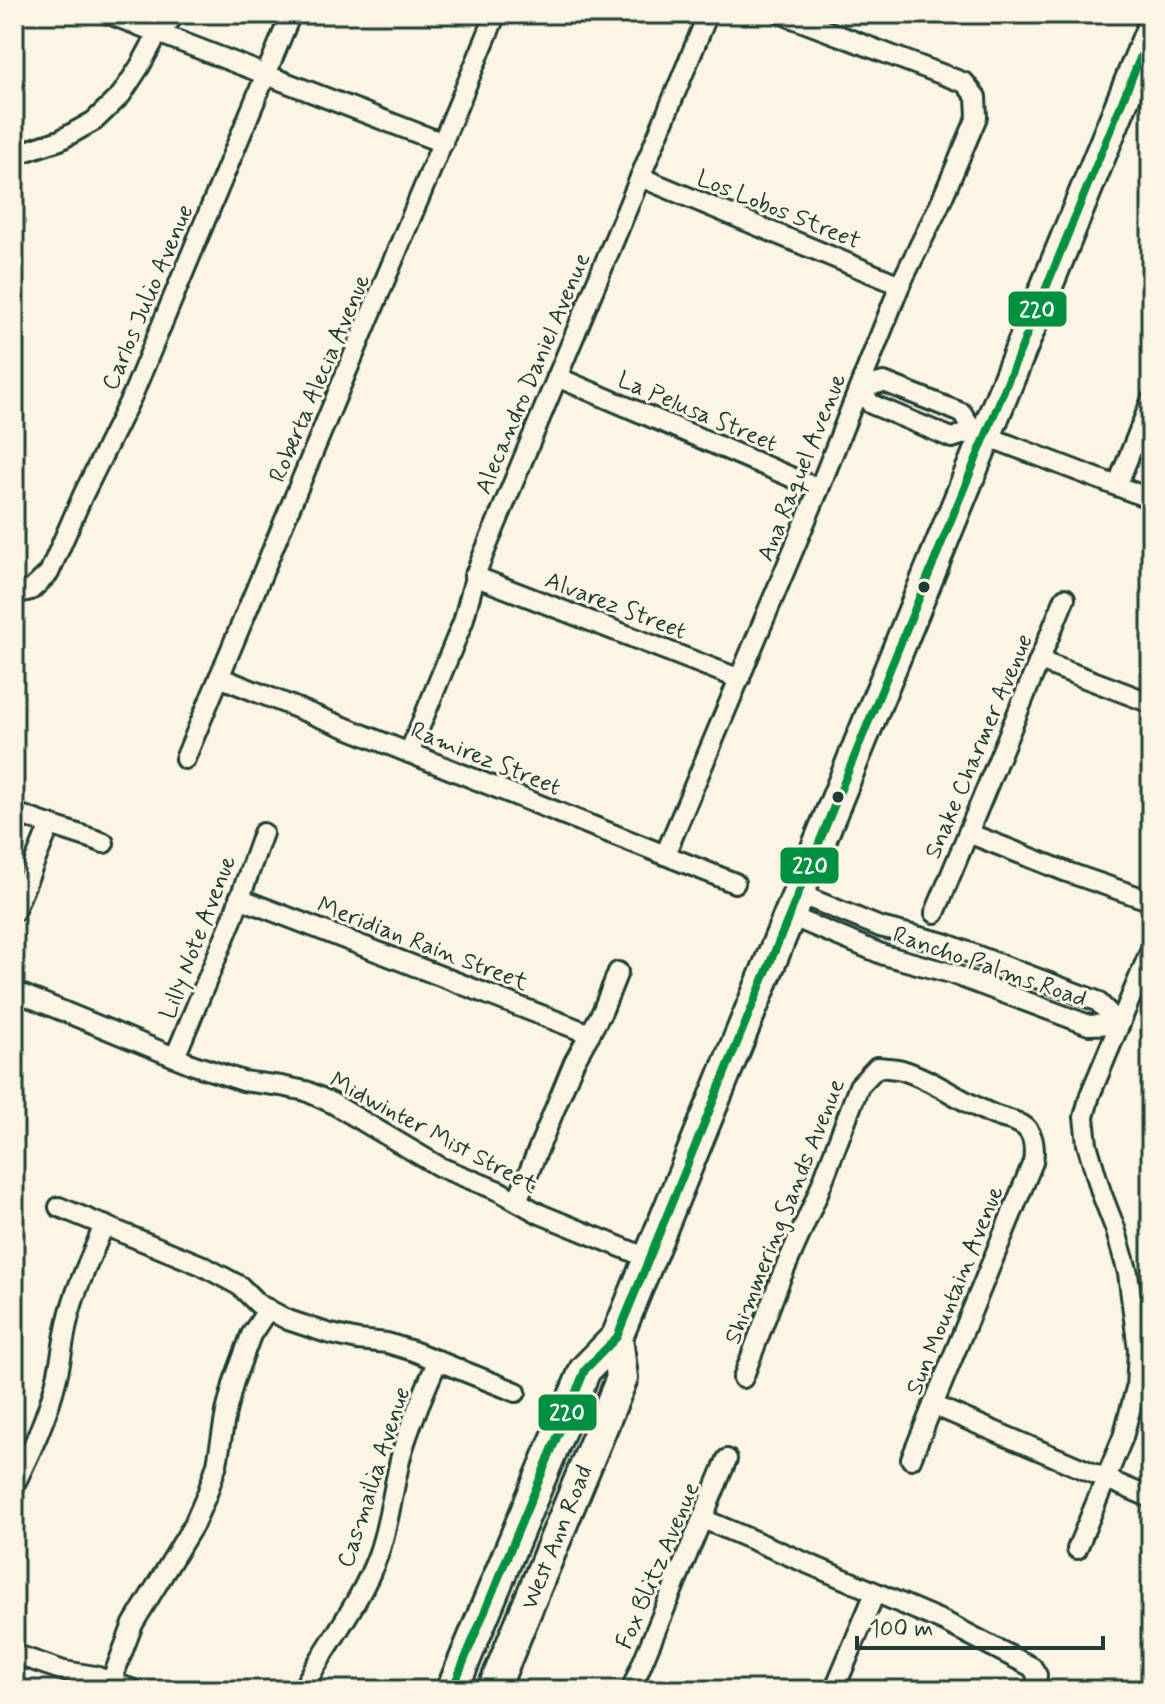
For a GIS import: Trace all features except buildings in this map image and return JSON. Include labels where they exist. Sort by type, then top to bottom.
[{"type":"main road","name":"West Ann Road","points":[[452,1690],[585,1370],[617,1337],[650,1259],[794,905],[979,434],[1151,31]]},
{"type":"main road","name":"West Ann Road","points":[[493,1690],[622,1378],[617,1337]]},
{"type":"street","points":[[109,14],[158,24],[267,74],[443,143]]},
{"type":"street","points":[[14,155],[60,140],[94,121],[121,95],[140,66],[158,24],[176,14]]},
{"type":"street","name":"Carlos Julio Avenue","points":[[23,592],[49,573],[133,394],[291,14]]},
{"type":"street","name":"Roberta Alecia Avenue","points":[[185,759],[496,14]]},
{"type":"street","name":"Alecandro Daniel Avenue","points":[[409,753],[463,622],[474,576],[708,14]]},
{"type":"street","name":"Ana Raquel Avenue","points":[[665,855],[819,489],[900,285],[939,206],[977,117],[976,97],[965,83],[782,14]]},
{"type":"street","name":"Los Lobos Street","points":[[640,177],[900,285]]},
{"type":"street","name":"La Pelusa Street","points":[[557,377],[819,489]]},
{"type":"street","points":[[979,434],[962,413],[884,382],[860,388],[871,404],[952,438],[979,434],[1151,499]]},
{"type":"street","points":[[1117,486],[1151,401]]},
{"type":"street","name":"Alvarez Street","points":[[474,576],[740,679]]},
{"type":"street","name":"Snake Charmer Avenue","points":[[935,913],[1065,598]]},
{"type":"street","points":[[1040,661],[1151,703]]},
{"type":"street","name":"Ramirez Street","points":[[219,677],[735,883]]},
{"type":"street","points":[[14,812],[104,843]]},
{"type":"street","points":[[14,912],[50,825]]},
{"type":"street","name":"Lilly Note Avenue","points":[[175,1057],[232,920],[263,833]]},
{"type":"street","points":[[968,833],[1151,901]]},
{"type":"street","name":"Meridian Rain Street","points":[[239,898],[590,1034]]},
{"type":"street","name":"Rancho Palms Road","points":[[794,905],[944,943],[1097,1001],[1120,1024]]},
{"type":"street","name":"Rancho Palms Road","points":[[794,905],[884,955],[927,965],[1089,1025],[1120,1024]]},
{"type":"street","points":[[1077,1549],[1123,1437],[1136,1388],[1142,1309],[1087,1144],[1084,1117],[1090,1095],[1151,949]]},
{"type":"street","points":[[517,1201],[574,1062],[602,1012],[618,972]]},
{"type":"street","name":"Midwinter Mist Street","points":[[14,991],[175,1057],[243,1081],[306,1091],[440,1167],[499,1191],[540,1214],[650,1259]]},
{"type":"street","name":"Sun Mountain Avenue","points":[[877,1067],[899,1069],[915,1075],[996,1116],[1016,1121],[1028,1129],[1035,1150],[1033,1162],[911,1459]]},
{"type":"street","name":"Shimmering Sands Avenue","points":[[743,1378],[859,1086],[877,1067]]},
{"type":"street","points":[[59,1207],[201,1265],[240,1286],[258,1304],[303,1326],[358,1340],[387,1343],[516,1392]]},
{"type":"street","points":[[14,1486],[44,1420],[57,1378],[73,1301],[104,1225]]},
{"type":"street","points":[[111,1682],[133,1624],[194,1524],[207,1494],[217,1464],[234,1381],[251,1335],[268,1309]]},
{"type":"street","name":"Casmailia Avenue","points":[[302,1690],[349,1613],[378,1556],[406,1440],[438,1360]]},
{"type":"street","points":[[933,1405],[1151,1498]]},
{"type":"street","name":"Fox Blitz Avenue","points":[[631,1690],[727,1459]]},
{"type":"street","points":[[703,1519],[970,1634],[1032,1667],[1037,1683]]},
{"type":"street","points":[[834,1690],[875,1593]]},
{"type":"street","points":[[14,1654],[134,1690]]},
{"type":"transit line","name":"220","points":[[452,1690],[585,1370],[617,1337],[1151,31]]}]
